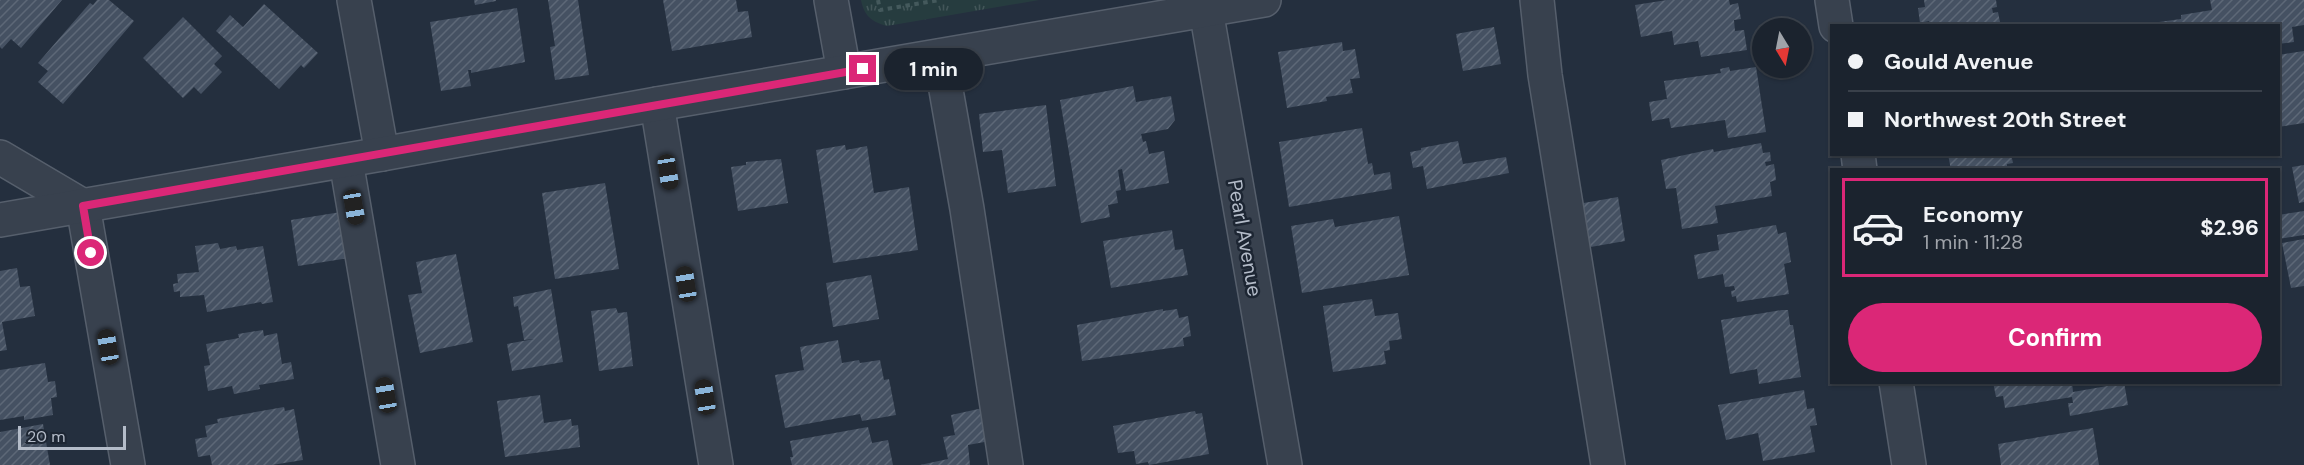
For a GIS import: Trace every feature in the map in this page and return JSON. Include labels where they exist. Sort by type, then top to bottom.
[{"type":"street","points":[[354,0],[382,154]]},
{"type":"street","points":[[831,0],[844,72]]},
{"type":"street","points":[[0,220],[1264,0]]},
{"type":"street","points":[[1537,0],[1545,75],[1608,465]]},
{"type":"street","points":[[1832,0],[1836,24]]},
{"type":"street","name":"Pearl Avenue","points":[[1206,10],[1285,465]]},
{"type":"street","points":[[940,56],[967,209],[1006,465]]},
{"type":"street","points":[[657,104],[716,465]]},
{"type":"street","points":[[0,157],[83,206],[128,465]]},
{"type":"street","points":[[346,160],[398,465]]},
{"type":"street","points":[[1896,384],[1910,465]]},
{"type":"path","points":[[878,0],[880,10],[939,0]]},
{"type":"green space","points":[[861,0],[1039,0],[887,26],[870,18]]},
{"type":"building","points":[[0,0],[62,0],[21,48],[11,39],[2,49],[0,47]]},
{"type":"building","points":[[97,0],[109,0],[134,21],[63,104],[38,82],[48,71],[38,63],[90,3],[93,5]]},
{"type":"building","points":[[474,0],[496,0],[496,1],[475,5]]},
{"type":"building","points":[[548,0],[578,0],[589,75],[555,80],[550,47],[555,46]]},
{"type":"building","points":[[663,0],[736,0],[738,12],[748,11],[752,37],[672,51]]},
{"type":"building","points":[[1667,0],[1729,0],[1730,5],[1738,3],[1741,19],[1734,20],[1735,31],[1744,30],[1747,50],[1701,57],[1698,41],[1674,45],[1672,31],[1641,37],[1635,5]]},
{"type":"building","points":[[1924,0],[1996,0],[1997,7],[1992,8],[1993,13],[1998,12],[2000,22],[1994,24],[1930,24],[1929,21],[1920,23],[1918,8],[1925,7]]},
{"type":"building","points":[[2210,0],[2304,0],[2304,25],[2292,27],[2294,42],[2280,44],[2280,24],[2159,24],[2159,22],[2181,19],[2181,15],[2212,10]]},
{"type":"building","points":[[264,4],[318,53],[304,68],[301,65],[279,89],[216,31],[230,15],[243,27]]},
{"type":"building","points":[[517,8],[525,62],[471,73],[471,70],[468,70],[471,86],[441,91],[430,22]]},
{"type":"building","points":[[183,17],[222,56],[214,64],[222,72],[201,94],[194,87],[183,98],[143,58]]},
{"type":"building","points":[[1494,27],[1501,64],[1463,71],[1456,34]]},
{"type":"building","points":[[1342,42],[1343,51],[1355,49],[1360,78],[1350,79],[1353,93],[1326,97],[1327,101],[1287,108],[1278,52]]},
{"type":"building","points":[[2304,51],[2304,123],[2280,127],[2280,55]]},
{"type":"building","points":[[1729,67],[1730,71],[1752,68],[1752,78],[1758,78],[1766,132],[1728,138],[1725,120],[1671,128],[1669,118],[1652,121],[1649,102],[1667,99],[1664,81],[1721,73],[1720,69]]},
{"type":"building","points":[[1133,86],[1136,102],[1171,96],[1175,120],[1168,129],[1141,134],[1143,142],[1146,141],[1149,154],[1164,151],[1169,183],[1126,191],[1122,169],[1118,170],[1121,190],[1116,191],[1118,203],[1108,205],[1110,217],[1081,223],[1060,100]]},
{"type":"building","points":[[1046,105],[1056,186],[1008,193],[1002,150],[983,152],[979,114]]},
{"type":"building","points":[[1362,128],[1368,164],[1372,163],[1374,175],[1390,172],[1392,189],[1289,207],[1279,142]]},
{"type":"building","points":[[1458,141],[1463,164],[1506,157],[1509,173],[1427,189],[1423,166],[1413,168],[1410,152]]},
{"type":"building","points":[[1761,143],[1763,153],[1770,152],[1771,161],[1765,162],[1766,166],[1774,164],[1776,180],[1770,182],[1772,196],[1715,206],[1718,223],[1682,229],[1676,188],[1666,189],[1661,160],[1713,149],[1714,152]]},
{"type":"building","points":[[845,145],[846,150],[867,146],[874,193],[909,187],[918,250],[833,263],[816,150]]},
{"type":"building","points":[[1948,156],[2011,156],[2013,163],[2007,164],[2007,168],[1951,168]]},
{"type":"building","points":[[781,159],[788,203],[738,211],[731,167],[746,165],[746,162]]},
{"type":"building","points":[[2304,165],[2304,202],[2299,203],[2292,167]]},
{"type":"building","points":[[605,183],[619,269],[555,279],[542,193]]},
{"type":"building","points":[[1618,197],[1625,241],[1585,248],[1578,204]]},
{"type":"building","points":[[2304,211],[2304,235],[2280,239],[2280,215]]},
{"type":"building","points":[[341,212],[349,258],[298,266],[291,220]]},
{"type":"building","points":[[1399,216],[1409,275],[1302,293],[1291,226],[1333,219],[1335,227]]},
{"type":"building","points":[[1776,225],[1778,234],[1786,232],[1791,262],[1784,264],[1789,294],[1737,302],[1736,296],[1732,297],[1731,291],[1735,290],[1734,286],[1725,287],[1723,274],[1698,279],[1694,255],[1719,250],[1717,235]]},
{"type":"building","points":[[1172,230],[1175,250],[1183,249],[1188,275],[1111,288],[1103,241]]},
{"type":"building","points":[[2304,239],[2304,286],[2291,288],[2282,243]]},
{"type":"building","points":[[218,243],[220,249],[236,246],[237,250],[263,246],[273,302],[207,312],[204,295],[180,297],[180,291],[174,292],[173,284],[178,283],[177,274],[199,272],[195,246]]},
{"type":"building","points":[[456,254],[473,342],[420,353],[408,295],[422,293],[416,262]]},
{"type":"building","points":[[17,268],[20,287],[30,286],[35,316],[2,322],[7,350],[0,351],[0,271]]},
{"type":"building","points":[[871,275],[879,319],[833,327],[826,283]]},
{"type":"building","points":[[551,289],[563,362],[512,371],[507,344],[534,339],[524,340],[518,306],[514,307],[513,297]]},
{"type":"building","points":[[1372,299],[1375,316],[1398,313],[1402,339],[1389,341],[1390,350],[1384,351],[1386,364],[1333,372],[1323,306]]},
{"type":"building","points":[[616,308],[618,313],[627,312],[633,366],[599,371],[591,311]]},
{"type":"building","points":[[1163,309],[1163,311],[1177,309],[1179,318],[1188,316],[1191,336],[1183,338],[1184,346],[1082,361],[1077,325]]},
{"type":"building","points":[[1788,310],[1790,325],[1793,325],[1801,377],[1759,384],[1757,369],[1730,374],[1721,320]]},
{"type":"building","points":[[263,330],[264,336],[277,333],[282,364],[291,362],[294,379],[259,385],[260,389],[234,394],[232,386],[208,391],[204,366],[210,365],[206,344],[239,338],[238,334]]},
{"type":"building","points":[[838,340],[842,363],[880,360],[884,380],[889,379],[896,415],[862,421],[860,414],[785,428],[775,375],[804,370],[800,347]]},
{"type":"building","points":[[45,363],[48,382],[55,381],[57,397],[51,398],[53,415],[24,420],[24,416],[0,420],[0,370]]},
{"type":"building","points":[[1993,384],[2072,384],[2073,392],[2107,386],[2106,384],[2124,384],[2128,405],[2070,416],[2068,403],[2073,403],[2072,397],[2005,408],[2003,396],[1996,397]]},
{"type":"building","points":[[1804,390],[1807,409],[1814,408],[1817,425],[1810,426],[1815,452],[1763,461],[1758,433],[1726,440],[1718,405]]},
{"type":"building","points":[[540,395],[544,423],[571,419],[572,426],[578,425],[580,447],[505,457],[497,401]]},
{"type":"building","points":[[284,407],[285,411],[294,409],[303,460],[272,465],[212,465],[210,455],[198,457],[195,439],[207,437],[205,426],[218,423],[217,419]]},
{"type":"building","points":[[983,408],[990,441],[968,445],[970,465],[920,465],[948,459],[943,437],[955,435],[951,415]]},
{"type":"building","points":[[1195,411],[1196,414],[1202,413],[1209,454],[1149,465],[1148,462],[1136,464],[1134,451],[1118,453],[1113,426]]},
{"type":"building","points":[[43,424],[50,465],[0,465],[0,432]]},
{"type":"building","points":[[868,427],[872,443],[888,440],[893,465],[792,465],[790,441]]},
{"type":"building","points":[[2093,428],[2099,465],[2001,465],[1998,444]]},
{"type":"route","points":[[91,253],[83,206],[863,69]]}]
